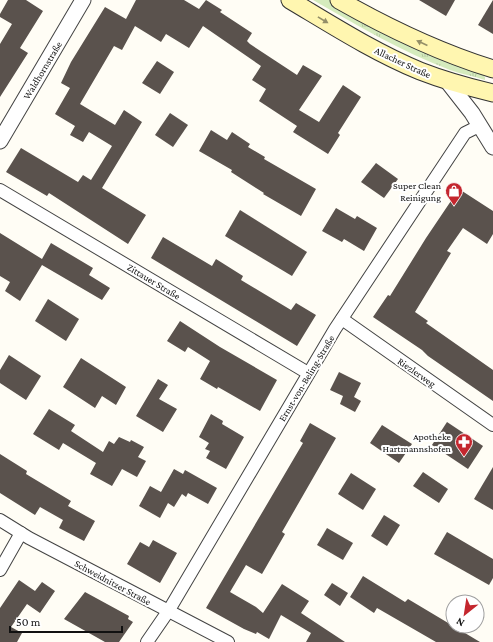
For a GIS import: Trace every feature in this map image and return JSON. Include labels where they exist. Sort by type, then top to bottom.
[{"type":"main road","name":"Allacher Straße","points":[[290,0],[386,55],[419,70],[447,80],[493,93]]},
{"type":"main road","points":[[339,0],[426,46],[493,69]]},
{"type":"street","name":"Waldhornstraße","points":[[0,141],[84,0]]},
{"type":"street","points":[[447,80],[472,113],[493,147]]},
{"type":"street","name":"Ernst-von-Beling-Straße","points":[[147,642],[169,610],[308,373],[342,319],[465,133],[479,126]]},
{"type":"street","name":"Zittauer Straße","points":[[0,190],[308,373]]},
{"type":"street","name":"Riezlerweg","points":[[342,319],[493,425]]},
{"type":"street","name":"Schweidnitzer Straße","points":[[0,520],[148,602],[169,610],[228,642]]},
{"type":"street","points":[[0,570],[21,533]]},
{"type":"green space","points":[[313,0],[334,0],[476,69],[485,77],[485,80],[432,63],[380,38]]},
{"type":"building","points":[[8,0],[26,0],[43,11],[20,48],[28,53],[0,97],[0,44],[12,24],[0,17],[0,14]]},
{"type":"building","points":[[136,0],[184,0],[199,9],[206,0],[222,10],[220,12],[252,33],[247,41],[250,44],[297,75],[303,65],[322,76],[299,110],[319,122],[343,85],[361,97],[338,133],[340,135],[328,154],[293,132],[297,126],[259,101],[266,89],[252,80],[261,66],[203,26],[189,48],[166,34],[161,42],[135,26],[122,50],[114,46],[80,104],[115,125],[124,110],[142,122],[102,188],[146,215],[128,244],[49,193],[47,196],[6,172],[21,148],[78,182],[83,175],[91,180],[112,146],[89,132],[83,142],[70,135],[75,126],[55,114],[70,88],[61,83],[71,62],[105,7],[126,19]]},
{"type":"building","points":[[419,0],[455,0],[446,16]]},
{"type":"building","points":[[493,0],[493,34],[478,25]]},
{"type":"building","points":[[157,61],[174,72],[160,94],[142,83]]},
{"type":"building","points":[[170,113],[188,125],[173,147],[155,135]]},
{"type":"building","points":[[211,130],[227,140],[232,132],[250,144],[248,147],[265,157],[264,159],[316,189],[301,216],[263,194],[264,193],[231,172],[232,170],[199,151]]},
{"type":"building","points":[[376,163],[398,179],[384,198],[361,182]]},
{"type":"building","points":[[459,189],[493,211],[493,234],[487,244],[463,228],[447,251],[451,253],[415,312],[428,321],[426,323],[493,370],[493,401],[373,317],[388,295],[390,296]]},
{"type":"building","points":[[336,208],[355,219],[357,216],[377,228],[364,251],[344,239],[342,242],[322,231]]},
{"type":"building","points":[[240,210],[307,252],[292,276],[225,236]]},
{"type":"building","points":[[0,233],[42,259],[51,243],[93,268],[89,275],[110,288],[102,300],[42,265],[20,301],[5,291],[10,282],[0,276]]},
{"type":"building","points":[[163,237],[212,266],[216,259],[243,276],[241,280],[291,310],[296,303],[316,315],[297,346],[151,258]]},
{"type":"building","points":[[48,299],[79,319],[66,341],[35,321]]},
{"type":"building","points":[[180,321],[220,347],[277,380],[260,411],[218,387],[217,389],[200,379],[210,361],[188,347],[185,352],[167,341]]},
{"type":"building","points":[[9,355],[41,376],[26,400],[0,383],[0,370]]},
{"type":"building","points":[[81,358],[126,387],[116,405],[102,396],[95,408],[63,387]]},
{"type":"building","points":[[339,372],[361,383],[354,397],[361,401],[355,412],[340,404],[343,396],[330,390]]},
{"type":"building","points":[[158,379],[168,385],[159,399],[177,409],[163,432],[136,416]]},
{"type":"building","points":[[49,409],[75,425],[71,431],[103,452],[109,441],[114,444],[119,437],[130,442],[131,440],[144,447],[138,457],[146,461],[137,477],[122,469],[112,486],[90,474],[96,463],[63,443],[59,450],[33,434]]},
{"type":"building","points":[[211,414],[223,421],[222,424],[244,437],[226,469],[206,458],[210,451],[205,449],[209,443],[199,437]]},
{"type":"building","points":[[447,422],[483,446],[468,469],[432,445]]},
{"type":"building","points":[[310,423],[336,438],[282,532],[285,534],[262,574],[246,565],[230,592],[256,607],[263,613],[282,584],[309,601],[301,613],[345,642],[306,642],[311,633],[281,615],[269,639],[257,632],[256,634],[244,629],[206,608],[303,443],[300,441]]},
{"type":"building","points":[[382,425],[412,444],[399,463],[370,443]]},
{"type":"building","points":[[0,454],[27,471],[26,474],[71,501],[68,506],[95,521],[84,541],[59,528],[63,520],[40,507],[35,515],[0,493]]},
{"type":"building","points":[[493,467],[493,510],[474,499]]},
{"type":"building","points":[[174,469],[183,474],[185,470],[217,488],[208,504],[188,493],[186,497],[182,494],[174,507],[168,503],[160,518],[139,506],[150,486],[161,492]]},
{"type":"building","points":[[423,472],[448,489],[439,503],[413,486]]},
{"type":"building","points":[[351,473],[376,489],[363,510],[338,494]]},
{"type":"building","points":[[384,515],[400,525],[387,546],[371,536]]},
{"type":"building","points":[[327,528],[353,543],[343,560],[317,545]]},
{"type":"building","points":[[447,532],[493,559],[493,578],[489,585],[434,554]]},
{"type":"building","points":[[153,540],[177,553],[160,583],[127,564],[140,542],[149,547]]},
{"type":"building","points":[[363,576],[405,602],[408,599],[445,621],[445,634],[467,634],[480,642],[436,642],[377,608],[374,613],[350,597]]},
{"type":"building","points":[[19,580],[35,591],[42,582],[55,591],[40,613],[27,604],[11,627],[22,633],[17,642],[0,642],[0,608]]},
{"type":"building","points":[[332,583],[348,593],[340,606],[324,595]]},
{"type":"building","points":[[85,592],[129,616],[128,619],[133,622],[119,642],[105,642],[64,619]]},
{"type":"place","name":"Super Clean Reinigung","points":[[454,206]]},
{"type":"place","name":"Apotheke Hartmannshofen","points":[[464,457]]}]
